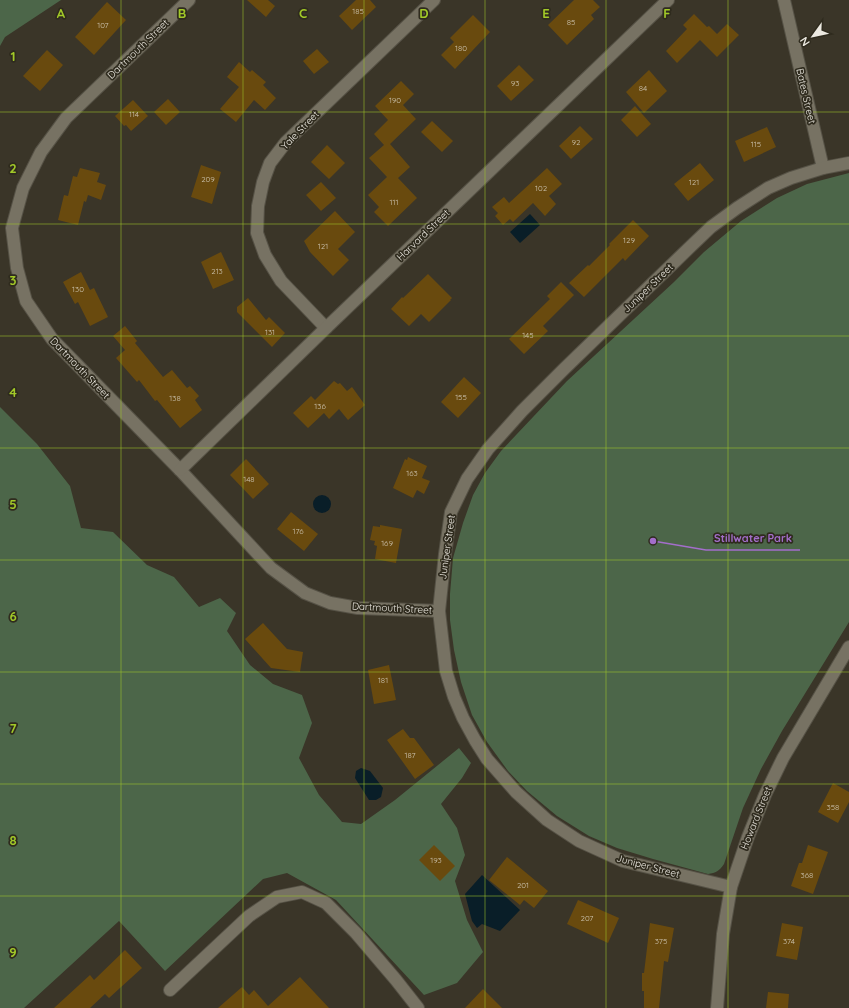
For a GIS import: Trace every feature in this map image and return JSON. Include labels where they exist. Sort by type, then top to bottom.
[{"type":"street","name":"Dartmouth Street","points":[[189,0],[66,118],[41,152],[23,188],[12,228],[17,268],[26,301],[52,339],[180,470],[272,568],[305,593],[330,603],[358,608],[439,611]]},
{"type":"street","name":"Yale Street","points":[[326,328],[281,282],[265,255],[257,233],[258,206],[263,182],[270,163],[286,142],[434,0]]},
{"type":"street","name":"Harvard Street","points":[[180,470],[668,0]]},
{"type":"street","name":"Bates Street","points":[[784,0],[823,168]]},
{"type":"street","name":"Juniper Street","points":[[731,887],[623,860],[579,841],[547,820],[516,792],[487,759],[463,718],[454,697],[446,671],[439,611],[444,554],[452,512],[467,479],[488,449],[522,411],[564,369],[711,227],[768,188],[791,178],[823,168],[849,163]]},
{"type":"street","name":"Howard Street","points":[[717,1008],[723,934],[731,887],[748,837],[765,795],[783,758],[849,647]]},
{"type":"street","points":[[170,990],[249,916],[277,897],[302,892],[326,903],[356,933],[418,1008]]},
{"type":"green space","points":[[0,0],[61,0],[5,37],[0,46]]},
{"type":"green space","points":[[849,173],[849,622],[782,731],[761,769],[743,808],[724,864],[717,871],[708,874],[617,848],[589,836],[557,816],[527,791],[508,771],[487,742],[472,715],[461,682],[454,650],[450,620],[450,594],[453,558],[473,495],[485,473],[501,451],[567,381],[674,282],[704,252],[741,221],[777,198],[807,184]]},
{"type":"green space","points":[[0,407],[37,444],[70,486],[81,528],[113,532],[147,565],[174,577],[199,607],[220,598],[236,613],[227,631],[250,665],[273,684],[302,695],[312,723],[299,758],[319,795],[342,822],[361,824],[395,800],[459,748],[471,763],[462,778],[441,804],[457,828],[465,855],[455,881],[467,920],[483,952],[457,983],[424,995],[336,900],[287,873],[263,879],[165,971],[119,921],[24,1008],[0,1008]]},
{"type":"water","points":[[530,214],[540,225],[520,243],[510,232]]},
{"type":"water","points":[[322,495],[328,498],[331,504],[328,510],[322,513],[316,510],[313,504],[316,498]]},
{"type":"water","points":[[361,768],[370,771],[383,788],[381,797],[376,800],[369,800],[355,778],[356,771]]},
{"type":"water","points":[[482,875],[520,910],[500,931],[482,924],[477,928],[472,921],[465,894]]},
{"type":"building","points":[[247,0],[268,0],[275,6],[266,17]]},
{"type":"building","points":[[356,0],[370,0],[376,7],[352,30],[339,16]]},
{"type":"building","points":[[574,0],[593,0],[600,7],[591,15],[594,19],[567,45],[548,25]]},
{"type":"building","points":[[107,2],[126,20],[94,55],[75,37]]},
{"type":"building","points":[[694,14],[707,27],[709,26],[717,34],[727,24],[739,35],[717,57],[700,40],[677,63],[666,51],[687,29],[683,25]]},
{"type":"building","points":[[473,15],[490,32],[455,69],[441,55],[454,42],[450,38]]},
{"type":"building","points":[[317,49],[329,62],[314,74],[303,61]]},
{"type":"building","points":[[47,50],[63,65],[40,91],[23,76]]},
{"type":"building","points":[[239,62],[250,72],[252,70],[266,82],[263,85],[276,98],[265,110],[254,100],[236,122],[220,109],[239,87],[227,77]]},
{"type":"building","points":[[519,65],[534,80],[511,101],[497,86]]},
{"type":"building","points":[[649,70],[667,91],[644,113],[626,92]]},
{"type":"building","points":[[401,81],[414,94],[403,105],[416,119],[390,144],[410,167],[398,178],[417,198],[388,226],[374,212],[379,207],[368,195],[387,177],[369,158],[384,145],[374,134],[388,120],[375,106]]},
{"type":"building","points":[[168,99],[180,112],[166,125],[154,112]]},
{"type":"building","points":[[133,100],[148,116],[131,131],[115,116]]},
{"type":"building","points":[[635,106],[651,124],[637,137],[621,120]]},
{"type":"building","points":[[432,121],[453,141],[442,152],[421,132]]},
{"type":"building","points":[[580,126],[593,139],[571,159],[559,146]]},
{"type":"building","points":[[767,127],[776,147],[744,162],[735,141]]},
{"type":"building","points":[[327,145],[345,163],[329,179],[311,162]]},
{"type":"building","points":[[700,163],[714,180],[688,201],[674,184]]},
{"type":"building","points":[[201,165],[221,172],[212,204],[191,197]]},
{"type":"building","points":[[80,168],[100,173],[97,182],[106,185],[101,200],[88,195],[86,202],[84,201],[78,225],[58,220],[64,195],[68,196],[73,176],[77,177]]},
{"type":"building","points":[[547,168],[562,184],[549,196],[556,204],[545,216],[533,203],[513,222],[510,219],[503,225],[495,216],[498,213],[492,207],[504,197],[509,203]]},
{"type":"building","points":[[321,182],[336,198],[321,211],[306,195]]},
{"type":"building","points":[[335,211],[355,232],[338,249],[349,260],[333,276],[310,252],[304,241]]},
{"type":"building","points":[[633,220],[649,236],[625,261],[623,258],[584,297],[569,283],[588,265],[589,266]]},
{"type":"building","points":[[221,252],[234,280],[213,289],[201,262]]},
{"type":"building","points":[[81,272],[90,290],[94,288],[108,317],[90,326],[78,302],[75,304],[63,282]]},
{"type":"building","points":[[428,274],[452,298],[429,322],[421,314],[409,326],[391,309]]},
{"type":"building","points":[[561,282],[574,295],[543,326],[548,331],[524,354],[509,339],[550,299],[547,296]]},
{"type":"building","points":[[248,298],[266,320],[269,317],[285,333],[272,347],[237,312],[237,307]]},
{"type":"building","points":[[125,326],[137,341],[135,343],[163,377],[172,370],[187,388],[190,386],[199,396],[195,400],[202,410],[180,428],[157,400],[155,401],[139,380],[137,382],[116,358],[125,350],[113,336]]},
{"type":"building","points":[[464,377],[481,393],[458,418],[441,402]]},
{"type":"building","points":[[334,381],[338,384],[340,383],[347,391],[352,387],[365,405],[348,420],[339,409],[329,419],[324,413],[308,428],[293,413],[311,396],[315,400]]},
{"type":"building","points":[[408,457],[427,466],[422,478],[430,481],[424,494],[417,490],[413,498],[393,488],[405,459],[407,460]]},
{"type":"building","points":[[246,459],[269,484],[253,499],[230,475]]},
{"type":"building","points":[[291,512],[318,534],[304,551],[277,529]]},
{"type":"building","points":[[380,525],[402,529],[396,563],[375,559],[377,546],[374,545],[375,541],[370,540],[373,526],[380,527]]},
{"type":"building","points":[[263,623],[287,649],[303,652],[300,672],[271,668],[245,639]]},
{"type":"building","points":[[389,665],[396,700],[374,704],[368,670]]},
{"type":"building","points":[[403,729],[410,738],[414,738],[434,765],[415,779],[387,740]]},
{"type":"building","points":[[833,783],[849,792],[849,802],[838,823],[818,812]]},
{"type":"building","points":[[434,845],[455,866],[440,881],[419,860]]},
{"type":"building","points":[[808,845],[828,852],[813,894],[791,886],[799,863],[802,863]]},
{"type":"building","points":[[507,857],[548,891],[534,908],[524,900],[520,905],[489,880]]},
{"type":"building","points":[[578,900],[619,918],[608,943],[567,924]]},
{"type":"building","points":[[650,923],[674,928],[668,962],[664,961],[659,1008],[644,1008],[644,991],[642,991],[642,973],[644,973]]},
{"type":"building","points":[[782,923],[803,927],[797,960],[776,956]]},
{"type":"building","points":[[125,950],[142,968],[109,998],[105,994],[90,1008],[54,1008],[90,975],[94,980]]},
{"type":"building","points":[[300,977],[329,1008],[218,1008],[242,987],[249,995],[254,990],[268,1006]]},
{"type":"building","points":[[483,989],[502,1008],[465,1008]]},
{"type":"building","points":[[768,992],[789,994],[788,1008],[766,1008]]},
{"type":"place","name":"Stillwater Park","points":[[653,541]]}]
